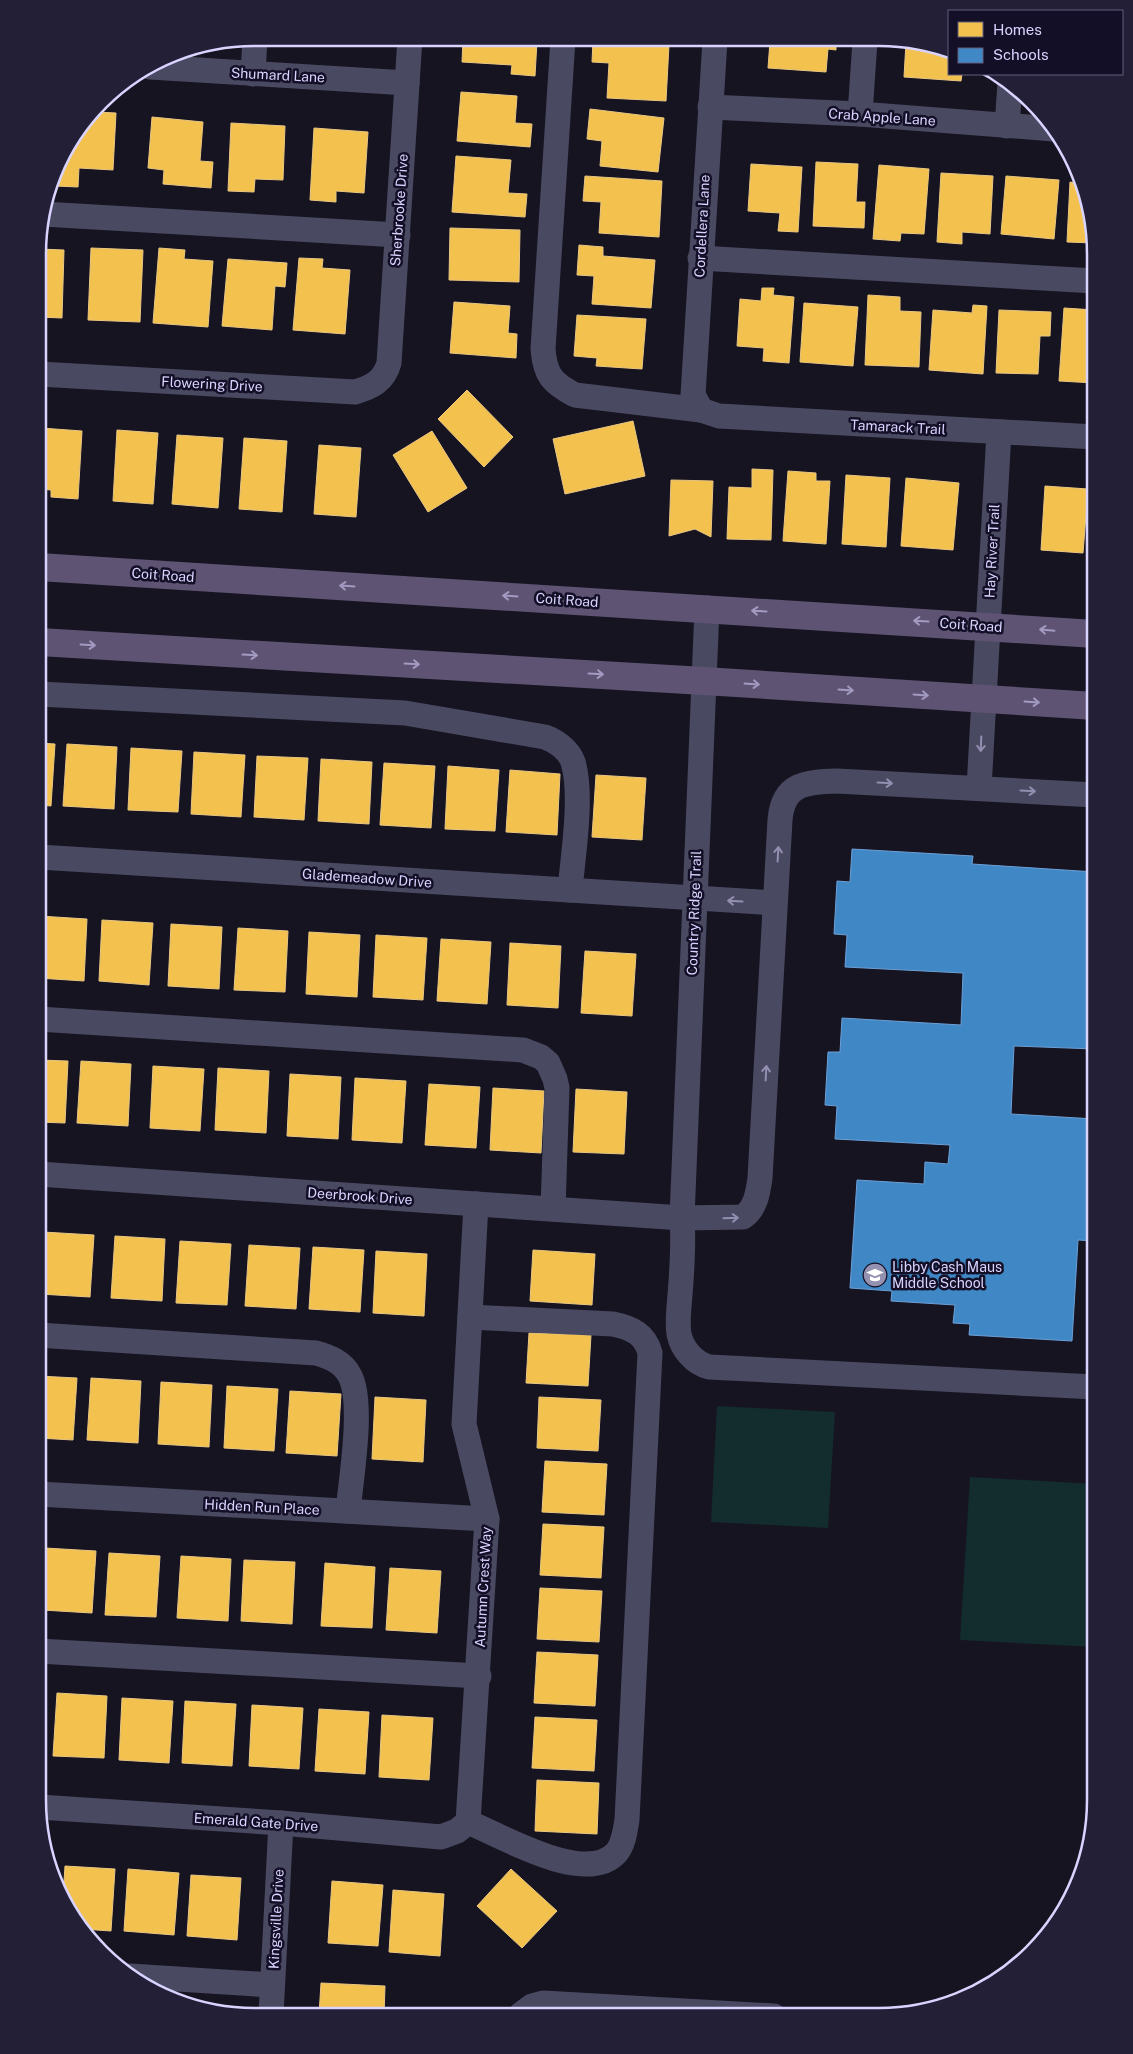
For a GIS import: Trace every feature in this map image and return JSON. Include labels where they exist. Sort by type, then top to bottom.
[{"type":"main road","name":"Coit Road","points":[[46,567],[988,625],[1087,633]]},
{"type":"main road","points":[[46,642],[1087,706]]},
{"type":"street","points":[[253,74],[255,46]]},
{"type":"street","name":"Sherbrooke Drive","points":[[382,379],[389,363],[409,46]]},
{"type":"street","name":"Tamarack Trail","points":[[563,46],[543,330],[546,366],[553,381],[575,395],[701,410],[720,416],[1087,437]]},
{"type":"street","name":"Cordellera Lane","points":[[701,410],[693,396],[715,46]]},
{"type":"street","points":[[860,114],[865,46]]},
{"type":"street","name":"Shumard Lane","points":[[162,68],[407,83]]},
{"type":"street","points":[[1007,126],[1009,93]]},
{"type":"street","name":"Crab Apple Lane","points":[[710,107],[860,114],[1044,128]]},
{"type":"street","points":[[50,214],[398,235]]},
{"type":"street","points":[[700,258],[1087,280]]},
{"type":"street","name":"Flowering Drive","points":[[46,374],[355,392],[369,388],[382,379]]},
{"type":"street","name":"Hay River Trail","points":[[979,788],[999,432]]},
{"type":"street","name":"Country Ridge Trail","points":[[707,608],[682,1218],[684,1238],[679,1336],[687,1353],[705,1366],[1087,1387]]},
{"type":"street","points":[[46,694],[405,713],[545,737],[558,742],[572,760],[575,776],[576,794],[570,890]]},
{"type":"street","name":"Deerbrook Drive","points":[[46,1175],[682,1218],[737,1219],[743,1217],[750,1213],[758,1194],[780,809],[786,797],[794,788],[816,782],[837,781],[1087,795]]},
{"type":"street","name":"Glademeadow Drive","points":[[46,857],[775,903]]},
{"type":"street","points":[[46,1020],[523,1050],[533,1053],[548,1063],[557,1088],[553,1209]]},
{"type":"street","name":"Autumn Crest Way","points":[[468,1822],[479,1676],[487,1519],[464,1424],[476,1204]]},
{"type":"street","points":[[468,1822],[566,1863],[594,1864],[616,1853],[623,1843],[628,1820],[650,1354],[648,1344],[631,1328],[613,1324],[470,1317]]},
{"type":"street","points":[[46,1336],[316,1353],[339,1363],[352,1381],[356,1404],[348,1512]]},
{"type":"street","name":"Hidden Run Place","points":[[46,1494],[487,1519]]},
{"type":"street","points":[[46,1650],[479,1676]]},
{"type":"street","name":"Emerald Gate Drive","points":[[47,1808],[281,1823],[441,1837],[457,1831],[468,1822]]},
{"type":"street","name":"Kingsville Drive","points":[[271,2008],[281,1823]]},
{"type":"street","points":[[145,1977],[272,1985]]},
{"type":"street","points":[[530,2008],[543,2003],[632,2008]]},
{"type":"green space","points":[[717,1406],[835,1412],[828,1528],[711,1522]]},
{"type":"green space","points":[[970,1477],[1087,1484],[1087,1647],[960,1640]]},
{"type":"building: Homes","points":[[463,46],[537,46],[535,76],[511,74],[512,65],[462,62]]},
{"type":"building: Homes","points":[[593,46],[669,46],[666,101],[607,98],[609,63],[592,62]]},
{"type":"building: Homes","points":[[770,46],[836,46],[836,50],[828,49],[826,72],[768,68]]},
{"type":"building: Homes","points":[[906,48],[948,58],[948,75],[962,75],[961,81],[904,77]]},
{"type":"building: Homes","points":[[461,92],[517,96],[515,123],[532,124],[530,147],[457,141]]},
{"type":"building: Homes","points":[[590,109],[664,118],[658,172],[600,166],[602,141],[587,139]]},
{"type":"building: Homes","points":[[102,112],[116,113],[113,170],[79,168],[78,187],[57,186],[74,150],[89,128]]},
{"type":"building: Homes","points":[[152,117],[203,122],[200,161],[213,162],[211,188],[163,184],[164,170],[148,168]]},
{"type":"building: Homes","points":[[231,123],[285,126],[283,180],[255,179],[254,192],[228,191]]},
{"type":"building: Homes","points":[[314,128],[368,132],[364,193],[336,191],[336,202],[310,200]]},
{"type":"building: Homes","points":[[456,156],[511,160],[508,193],[527,194],[525,217],[452,212]]},
{"type":"building: Homes","points":[[816,162],[858,164],[856,202],[865,202],[864,228],[813,226]]},
{"type":"building: Homes","points":[[751,164],[802,167],[798,232],[778,231],[780,213],[748,211]]},
{"type":"building: Homes","points":[[879,165],[929,169],[924,234],[901,233],[900,241],[873,239]]},
{"type":"building: Homes","points":[[941,173],[993,176],[990,234],[962,232],[962,244],[937,242]]},
{"type":"building: Homes","points":[[585,176],[662,181],[659,237],[599,233],[601,202],[583,201]]},
{"type":"building: Homes","points":[[1006,176],[1059,180],[1054,239],[1001,234]]},
{"type":"building: Homes","points":[[1070,182],[1074,183],[1080,200],[1086,243],[1067,242]]},
{"type":"building: Homes","points":[[450,228],[520,230],[519,282],[449,280]]},
{"type":"building: Homes","points":[[579,245],[603,247],[603,256],[655,260],[651,308],[592,304],[594,276],[577,275]]},
{"type":"building: Homes","points":[[91,248],[143,250],[140,322],[88,320]]},
{"type":"building: Homes","points":[[159,248],[185,250],[184,259],[213,261],[208,327],[153,323]]},
{"type":"building: Homes","points":[[46,249],[64,250],[62,318],[46,317]]},
{"type":"building: Homes","points":[[299,258],[323,259],[322,268],[350,270],[345,334],[293,330]]},
{"type":"building: Homes","points":[[228,259],[287,263],[285,287],[275,286],[272,330],[222,326]]},
{"type":"building: Homes","points":[[762,288],[774,288],[773,295],[794,297],[789,363],[763,361],[764,348],[737,346],[740,299],[761,301]]},
{"type":"building: Homes","points":[[868,295],[900,297],[900,311],[921,312],[919,367],[865,365]]},
{"type":"building: Homes","points":[[454,302],[510,306],[508,333],[517,334],[516,358],[450,353]]},
{"type":"building: Homes","points":[[804,303],[858,307],[853,366],[800,362]]},
{"type":"building: Homes","points":[[973,305],[987,306],[983,374],[929,370],[933,310],[972,313]]},
{"type":"building: Homes","points":[[1064,308],[1087,309],[1087,383],[1059,381]]},
{"type":"building: Homes","points":[[999,310],[1051,312],[1050,336],[1040,336],[1038,374],[996,373]]},
{"type":"building: Homes","points":[[577,315],[646,319],[642,369],[596,366],[597,358],[574,356]]},
{"type":"building: Homes","points":[[467,390],[513,437],[484,467],[438,419]]},
{"type":"building: Homes","points":[[633,421],[645,476],[565,494],[553,439]]},
{"type":"building: Homes","points":[[46,428],[82,431],[78,499],[51,497],[51,490],[46,490]]},
{"type":"building: Homes","points":[[117,430],[158,433],[153,504],[113,501]]},
{"type":"building: Homes","points":[[432,431],[467,488],[428,512],[393,455]]},
{"type":"building: Homes","points":[[177,435],[223,438],[218,508],[172,504]]},
{"type":"building: Homes","points":[[244,438],[287,441],[282,512],[239,509]]},
{"type":"building: Homes","points":[[319,445],[361,448],[356,517],[314,514]]},
{"type":"building: Homes","points":[[752,469],[773,470],[771,540],[727,539],[729,487],[752,488]]},
{"type":"building: Homes","points":[[788,471],[816,473],[816,481],[830,481],[826,544],[783,541]]},
{"type":"building: Homes","points":[[846,475],[890,478],[886,547],[842,544]]},
{"type":"building: Homes","points":[[906,478],[959,483],[953,550],[901,546]]},
{"type":"building: Homes","points":[[671,480],[713,481],[711,537],[695,529],[669,536]]},
{"type":"building: Homes","points":[[1045,486],[1087,489],[1083,553],[1041,550]]},
{"type":"building: Homes","points":[[46,743],[55,744],[51,806],[46,806]]},
{"type":"building: Homes","points":[[67,744],[117,747],[114,809],[63,806]]},
{"type":"building: Homes","points":[[131,748],[182,751],[178,812],[128,810]]},
{"type":"building: Homes","points":[[194,752],[245,755],[241,817],[191,814]]},
{"type":"building: Homes","points":[[257,756],[308,758],[304,820],[254,817]]},
{"type":"building: Homes","points":[[321,759],[372,762],[369,824],[318,821]]},
{"type":"building: Homes","points":[[384,763],[435,766],[431,828],[380,825]]},
{"type":"building: Homes","points":[[448,766],[499,770],[495,831],[445,829]]},
{"type":"building: Homes","points":[[510,770],[560,774],[557,835],[506,832]]},
{"type":"building: Homes","points":[[596,775],[646,778],[642,840],[592,837]]},
{"type":"building: Homes","points":[[46,916],[87,919],[84,981],[46,979]]},
{"type":"building: Homes","points":[[102,920],[153,923],[149,985],[99,981]]},
{"type":"building: Homes","points":[[171,924],[222,927],[219,989],[168,986]]},
{"type":"building: Homes","points":[[238,928],[288,931],[285,992],[234,990]]},
{"type":"building: Homes","points":[[309,932],[360,935],[357,997],[306,994]]},
{"type":"building: Homes","points":[[376,935],[427,938],[423,1000],[373,997]]},
{"type":"building: Homes","points":[[441,939],[491,942],[487,1004],[437,1001]]},
{"type":"building: Homes","points":[[510,943],[561,946],[558,1008],[507,1005]]},
{"type":"building: Homes","points":[[585,951],[636,954],[632,1016],[581,1013]]},
{"type":"building: Homes","points":[[46,1060],[68,1061],[65,1123],[46,1122]]},
{"type":"building: Homes","points":[[81,1061],[131,1064],[128,1126],[77,1123]]},
{"type":"building: Homes","points":[[153,1066],[204,1069],[200,1131],[150,1128]]},
{"type":"building: Homes","points":[[218,1068],[269,1071],[266,1133],[215,1130]]},
{"type":"building: Homes","points":[[290,1074],[341,1077],[338,1139],[287,1136]]},
{"type":"building: Homes","points":[[355,1078],[406,1081],[402,1143],[352,1140]]},
{"type":"building: Homes","points":[[429,1084],[480,1087],[476,1148],[425,1145]]},
{"type":"building: Homes","points":[[493,1088],[544,1091],[541,1153],[490,1150]]},
{"type":"building: Homes","points":[[576,1089],[627,1092],[624,1154],[573,1152]]},
{"type":"building: Homes","points":[[46,1232],[94,1235],[90,1297],[46,1294]]},
{"type":"building: Homes","points":[[115,1236],[165,1239],[162,1301],[111,1298]]},
{"type":"building: Homes","points":[[180,1241],[231,1244],[227,1305],[176,1303]]},
{"type":"building: Homes","points":[[249,1245],[300,1248],[296,1309],[245,1306]]},
{"type":"building: Homes","points":[[313,1247],[364,1250],[360,1312],[309,1309]]},
{"type":"building: Homes","points":[[533,1250],[595,1254],[592,1305],[530,1301]]},
{"type":"building: Homes","points":[[376,1251],[427,1254],[424,1316],[373,1313]]},
{"type":"building: Homes","points":[[529,1333],[591,1335],[588,1386],[526,1383]]},
{"type":"building: Homes","points":[[46,1376],[77,1378],[73,1440],[46,1438]]},
{"type":"building: Homes","points":[[91,1378],[141,1381],[138,1443],[87,1440]]},
{"type":"building: Homes","points":[[161,1382],[212,1385],[209,1447],[158,1444]]},
{"type":"building: Homes","points":[[227,1386],[278,1389],[274,1451],[224,1448]]},
{"type":"building: Homes","points":[[290,1391],[341,1394],[337,1456],[286,1453]]},
{"type":"building: Homes","points":[[375,1397],[426,1400],[423,1462],[372,1459]]},
{"type":"building: Homes","points":[[539,1397],[601,1400],[598,1451],[537,1448]]},
{"type":"building: Homes","points":[[545,1461],[607,1464],[604,1515],[542,1512]]},
{"type":"building: Homes","points":[[543,1524],[604,1527],[601,1578],[540,1575]]},
{"type":"building: Homes","points":[[46,1548],[96,1551],[92,1613],[46,1610]]},
{"type":"building: Homes","points":[[109,1553],[160,1556],[156,1617],[105,1615]]},
{"type":"building: Homes","points":[[181,1556],[231,1559],[228,1621],[177,1618]]},
{"type":"building: Homes","points":[[244,1560],[295,1562],[292,1624],[241,1621]]},
{"type":"building: Homes","points":[[325,1563],[375,1567],[372,1628],[321,1626]]},
{"type":"building: Homes","points":[[390,1568],[441,1571],[437,1633],[386,1630]]},
{"type":"building: Homes","points":[[540,1588],[602,1591],[599,1642],[537,1639]]},
{"type":"building: Homes","points":[[537,1652],[598,1655],[595,1706],[534,1703]]},
{"type":"building: Homes","points":[[57,1693],[107,1696],[104,1758],[53,1756]]},
{"type":"building: Homes","points":[[122,1698],[173,1701],[169,1763],[119,1760]]},
{"type":"building: Homes","points":[[185,1701],[236,1704],[232,1766],[182,1763]]},
{"type":"building: Homes","points":[[252,1705],[303,1708],[299,1769],[249,1766]]},
{"type":"building: Homes","points":[[319,1709],[369,1712],[365,1774],[315,1771]]},
{"type":"building: Homes","points":[[382,1715],[433,1718],[429,1780],[379,1777]]},
{"type":"building: Homes","points":[[535,1717],[597,1720],[594,1771],[532,1768]]},
{"type":"building: Homes","points":[[537,1780],[599,1783],[597,1834],[535,1831]]},
{"type":"building: Homes","points":[[65,1866],[115,1869],[111,1931],[92,1930],[74,1904],[64,1883]]},
{"type":"building: Homes","points":[[128,1869],[179,1873],[174,1935],[124,1931]]},
{"type":"building: Homes","points":[[511,1869],[557,1911],[522,1948],[477,1906]]},
{"type":"building: Homes","points":[[191,1875],[241,1878],[237,1940],[187,1936]]},
{"type":"building: Homes","points":[[332,1881],[383,1885],[378,1946],[328,1943]]},
{"type":"building: Homes","points":[[393,1890],[444,1894],[440,1956],[389,1952]]},
{"type":"building: Homes","points":[[321,1983],[385,1986],[384,2008],[319,2008]]},
{"type":"building: Schools","points":[[852,849],[973,856],[972,864],[1087,871],[1087,1049],[1014,1046],[1011,1114],[1087,1119],[1087,1241],[1078,1240],[1072,1341],[969,1335],[970,1324],[953,1323],[955,1305],[891,1301],[892,1291],[850,1288],[857,1180],[924,1184],[925,1162],[948,1164],[950,1145],[835,1139],[837,1106],[825,1105],[828,1052],[840,1052],[842,1018],[961,1025],[963,973],[845,967],[847,935],[834,934],[837,881],[850,882]]},
{"type":"place","name":"Libby Cash Maus Middle School","points":[[875,1275]]}]
